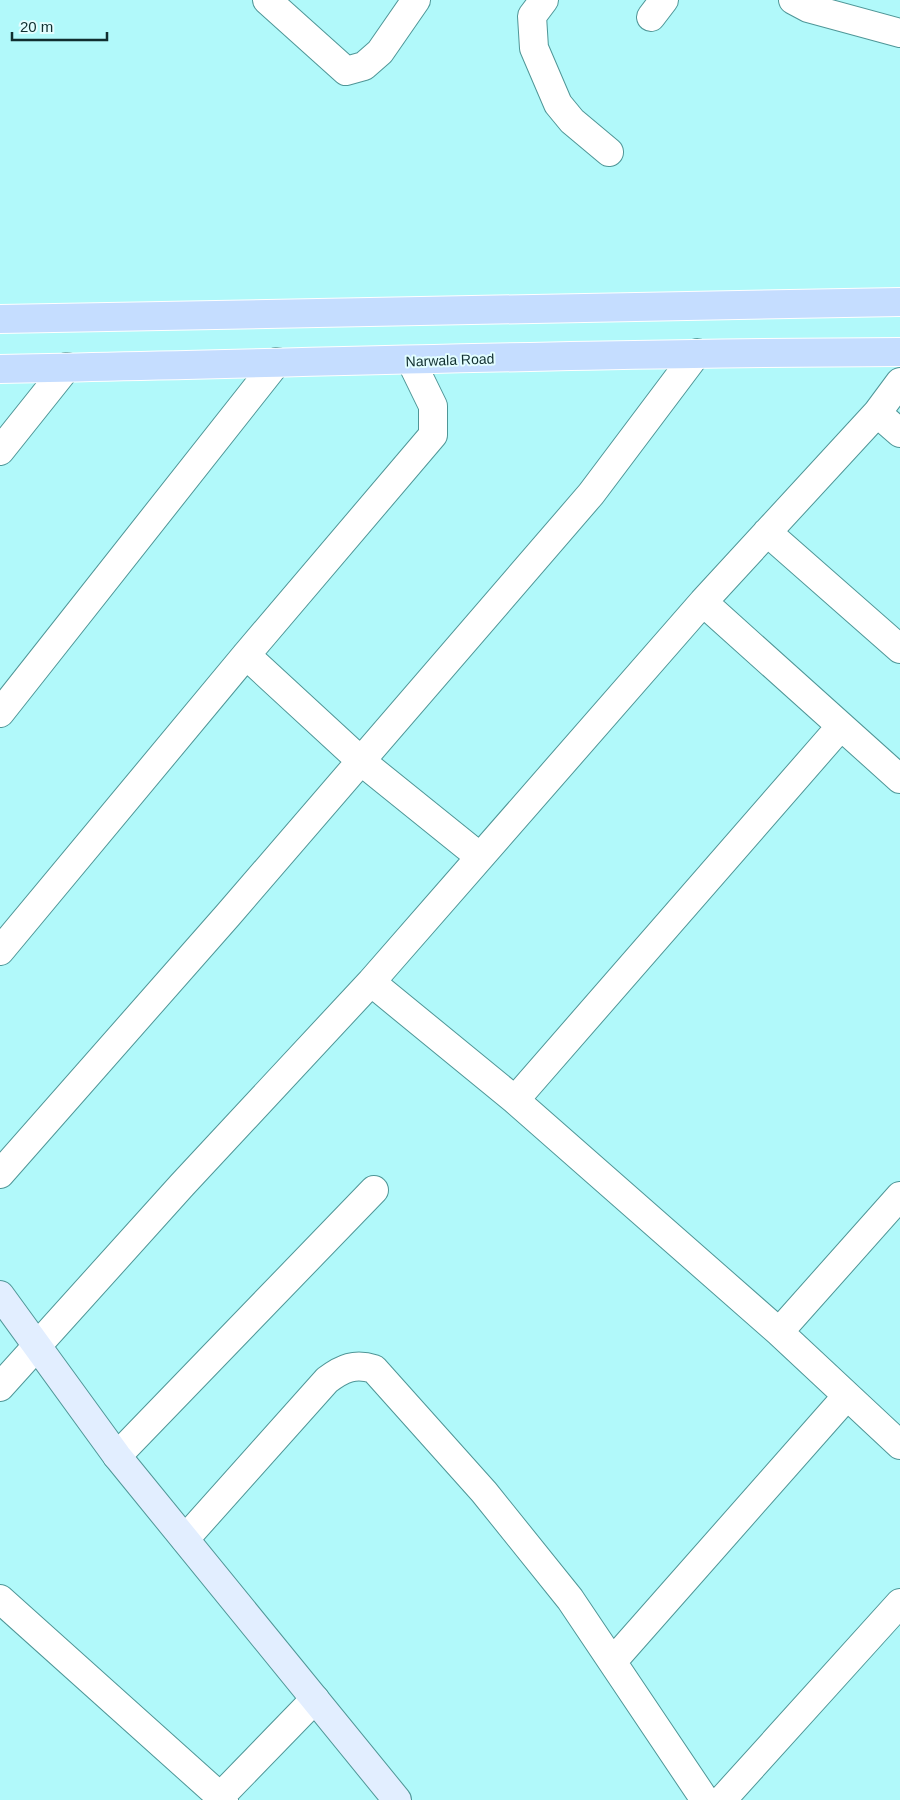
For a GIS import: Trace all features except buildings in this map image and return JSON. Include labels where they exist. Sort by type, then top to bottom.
[{"type":"main road","points":[[0,319],[900,302]]},
{"type":"main road","name":"Narwala Road","points":[[0,369],[697,353],[900,352]]},
{"type":"main road","points":[[0,1294],[117,1456],[397,1800]]},
{"type":"street","points":[[267,0],[346,71],[364,66],[380,52],[416,0]]},
{"type":"street","points":[[544,0],[532,16],[534,48],[546,78],[558,104],[572,121],[609,152]]},
{"type":"street","points":[[805,3],[900,33]]},
{"type":"street","points":[[0,1174],[362,761],[591,494],[697,353]]},
{"type":"street","points":[[0,951],[246,655],[434,435],[433,406],[411,361]]},
{"type":"street","points":[[0,713],[277,362]]},
{"type":"street","points":[[0,451],[67,368]]},
{"type":"street","points":[[0,1388],[182,1185],[371,982],[703,602],[767,532],[889,414],[900,382]]},
{"type":"street","points":[[889,414],[900,433]]},
{"type":"street","points":[[767,532],[900,649]]},
{"type":"street","points":[[703,602],[900,779]]},
{"type":"street","points":[[246,655],[362,761],[480,857]]},
{"type":"street","points":[[516,1100],[841,726]]},
{"type":"street","points":[[371,982],[516,1100],[779,1332],[846,1397],[900,1445]]},
{"type":"street","points":[[117,1456],[374,1190]]},
{"type":"street","points":[[779,1332],[900,1196]]},
{"type":"street","points":[[185,1539],[328,1380],[339,1371],[354,1365],[374,1369],[484,1492],[570,1599],[705,1800]]},
{"type":"street","points":[[613,1661],[846,1397]]},
{"type":"street","points":[[0,1599],[221,1799],[315,1699]]},
{"type":"street","points":[[722,1800],[900,1602]]}]
